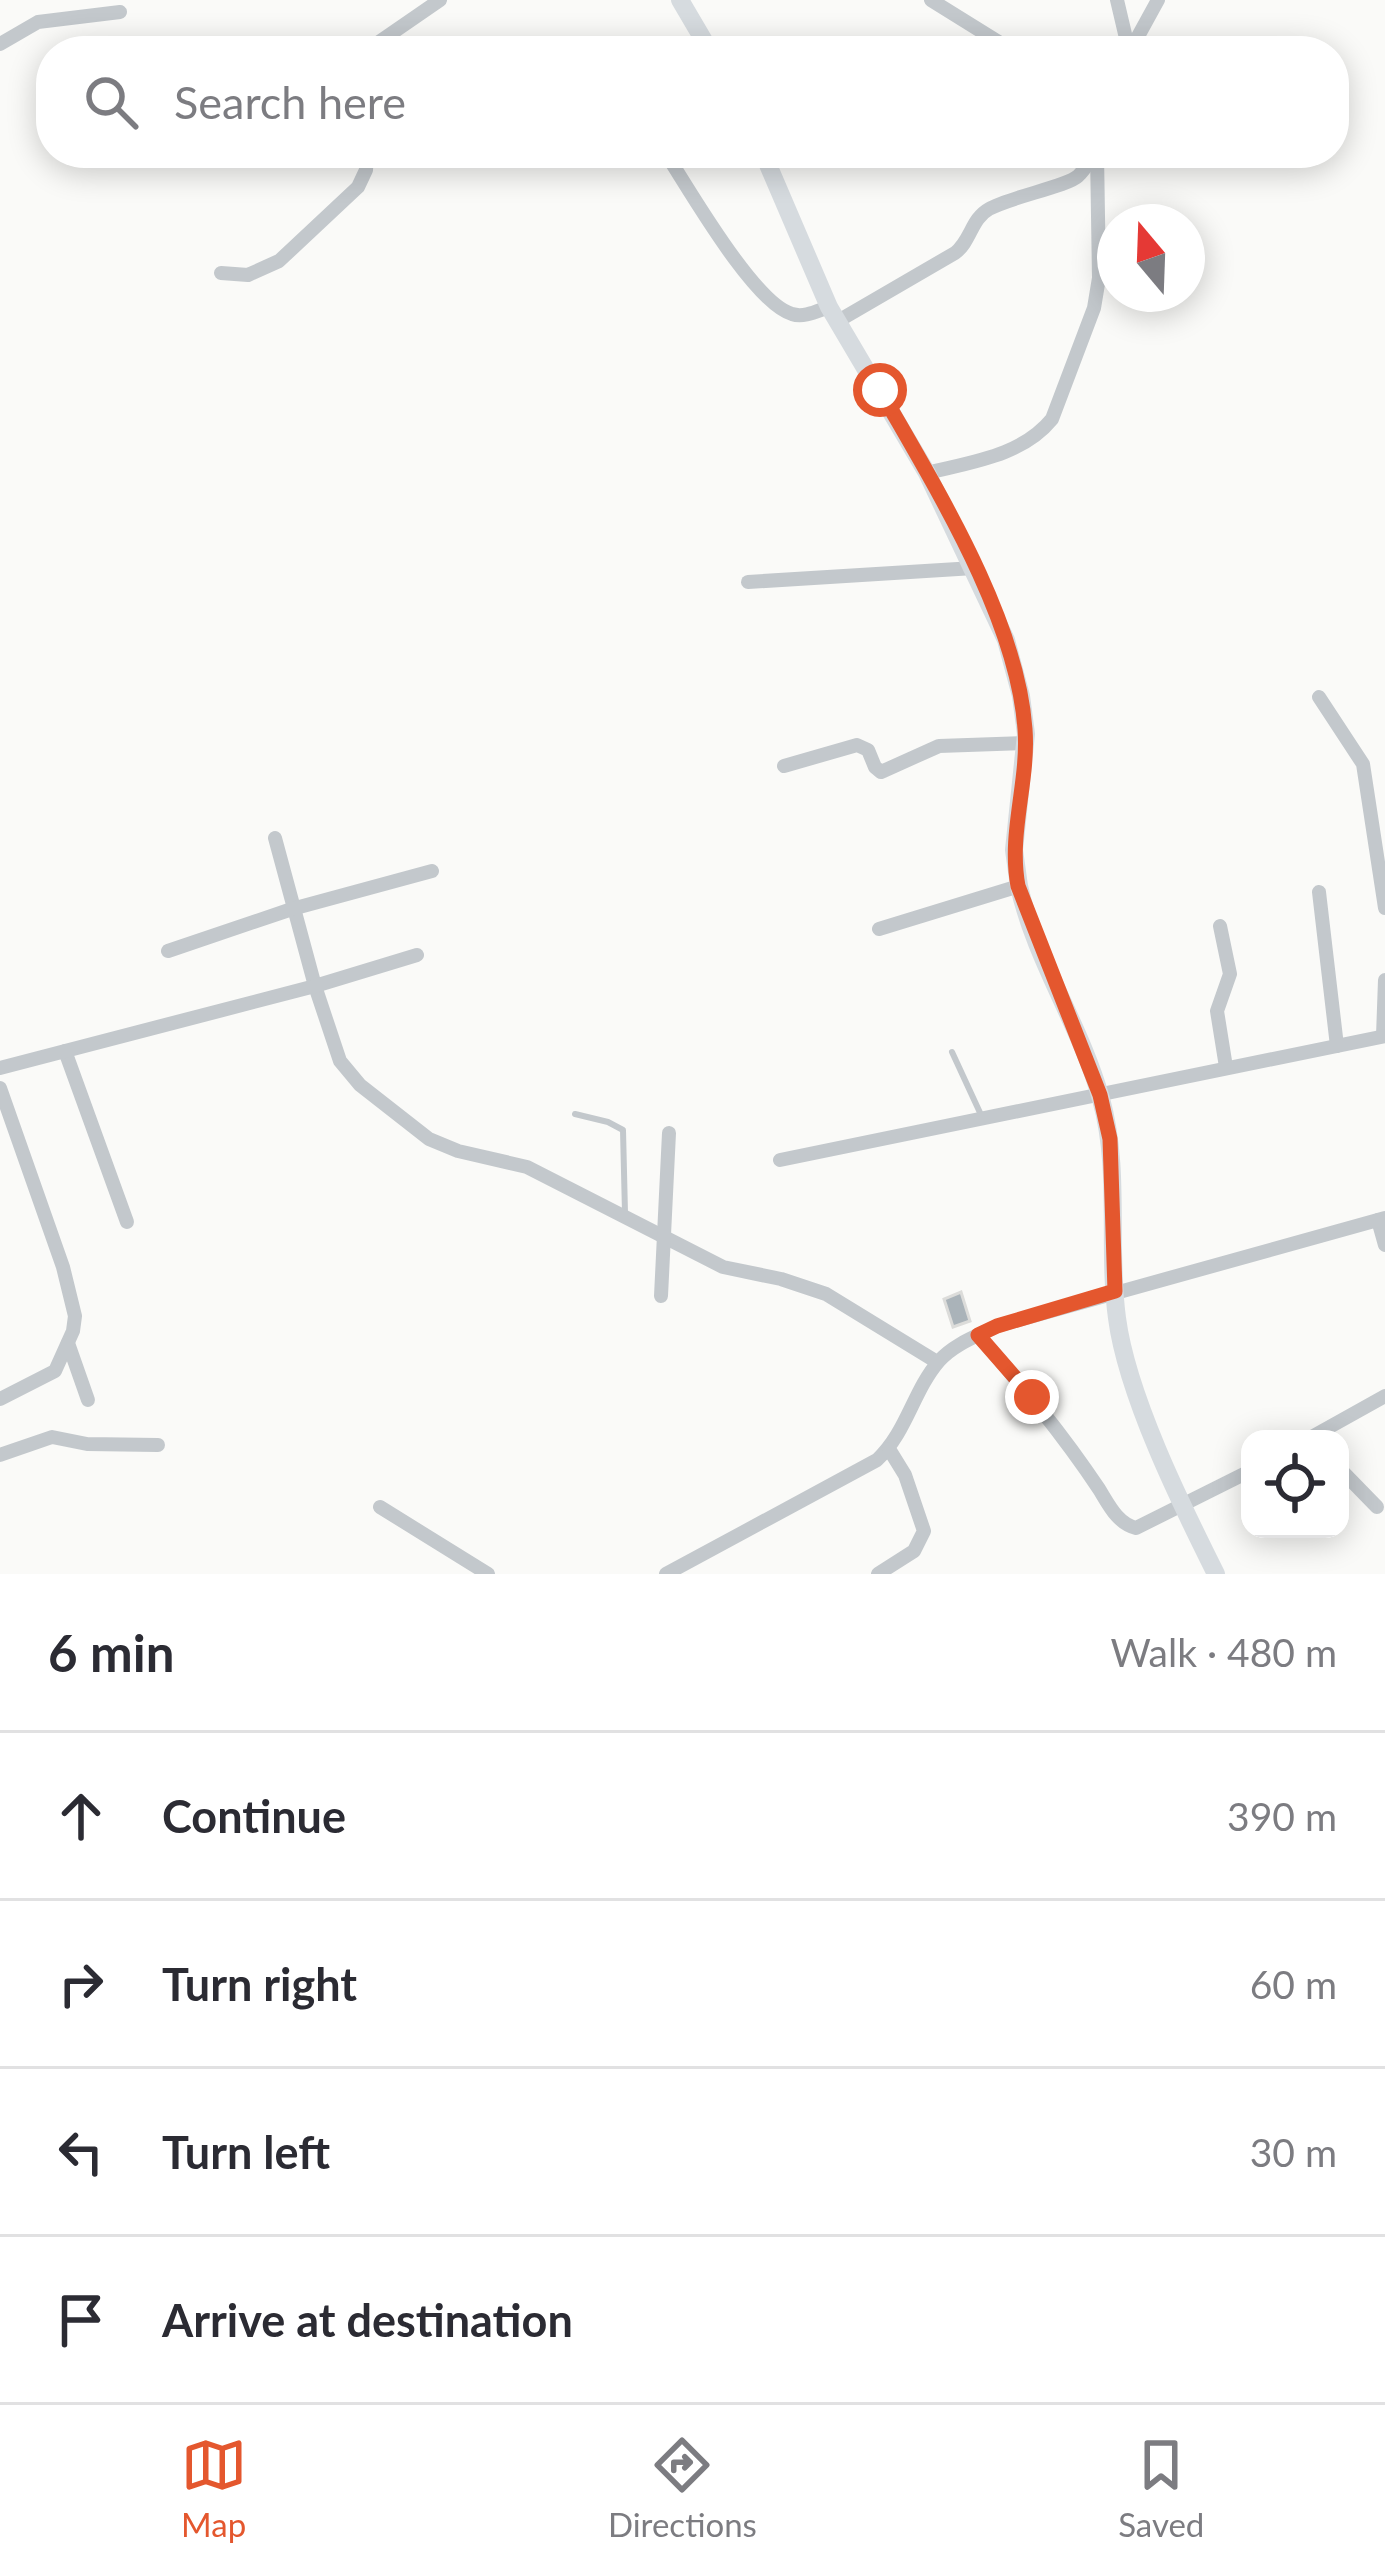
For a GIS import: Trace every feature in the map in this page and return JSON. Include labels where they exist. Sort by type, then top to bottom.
[{"type":"street","points":[[388,36],[440,0]]},
{"type":"street","points":[[680,0],[701,36]]},
{"type":"street","points":[[931,0],[989,36]]},
{"type":"street","points":[[1117,0],[1126,36]]},
{"type":"street","points":[[1138,36],[1158,0]]},
{"type":"street","points":[[0,44],[38,22],[120,12]]},
{"type":"street","points":[[221,273],[248,275],[279,261],[358,187],[366,168]]},
{"type":"street","points":[[675,168],[756,284],[781,308],[807,315],[833,314],[955,254],[987,209],[1074,180],[1084,168]]},
{"type":"street","points":[[770,168],[833,314],[927,473],[1006,640],[1021,696],[1025,743],[1014,850],[1018,886],[1100,1095],[1110,1139],[1115,1291],[1122,1346],[1183,1508],[1216,1574]]},
{"type":"street","points":[[927,473],[1009,451],[1042,431],[1052,419],[1094,308],[1100,254],[1097,168]]},
{"type":"street","points":[[748,582],[974,568]]},
{"type":"street","points":[[1318,697],[1363,764],[1385,908]]},
{"type":"street","points":[[784,766],[856,745],[868,749],[881,772],[939,746],[1025,743]]},
{"type":"street","points":[[275,838],[315,986],[348,1074],[429,1139],[527,1167],[723,1268],[826,1294],[938,1362]]},
{"type":"street","points":[[168,951],[292,909],[432,871]]},
{"type":"street","points":[[879,929],[1018,886]]},
{"type":"street","points":[[1319,892],[1337,1046]]},
{"type":"street","points":[[1220,926],[1230,974],[1217,1011],[1226,1066]]},
{"type":"street","points":[[0,1068],[417,955]]},
{"type":"street","points":[[780,1160],[1384,1036],[1385,980]]},
{"type":"street","points":[[65,1051],[127,1222]]},
{"type":"street","points":[[0,1088],[63,1267],[75,1316],[60,1364],[48,1377],[0,1399]]},
{"type":"street","points":[[661,1296],[668,1133]]},
{"type":"street","points":[[666,1574],[877,1460],[889,1449],[938,1362],[950,1349],[997,1326],[1381,1219],[1385,1246]]},
{"type":"street","points":[[978,1335],[1059,1427],[1123,1523],[1136,1528],[1241,1476]]},
{"type":"street","points":[[68,1343],[88,1400]]},
{"type":"street","points":[[1328,1430],[1385,1396]]},
{"type":"street","points":[[0,1455],[52,1437],[87,1444],[158,1445]]},
{"type":"street","points":[[878,1574],[914,1551],[924,1531],[905,1475],[889,1449]]},
{"type":"street","points":[[1349,1478],[1377,1508]]},
{"type":"street","points":[[380,1507],[488,1574]]},
{"type":"lane","points":[[952,1052],[982,1117]]},
{"type":"lane","points":[[575,1114],[618,1125],[625,1137],[625,1218]]},
{"type":"building","points":[[961,1292],[970,1321],[953,1327],[944,1299]]},
{"type":"route","points":[[880,390],[962,541],[1006,640],[1026,734],[1014,850],[1018,886],[1100,1095],[1110,1139],[1115,1291],[978,1335],[1032,1397]]}]
